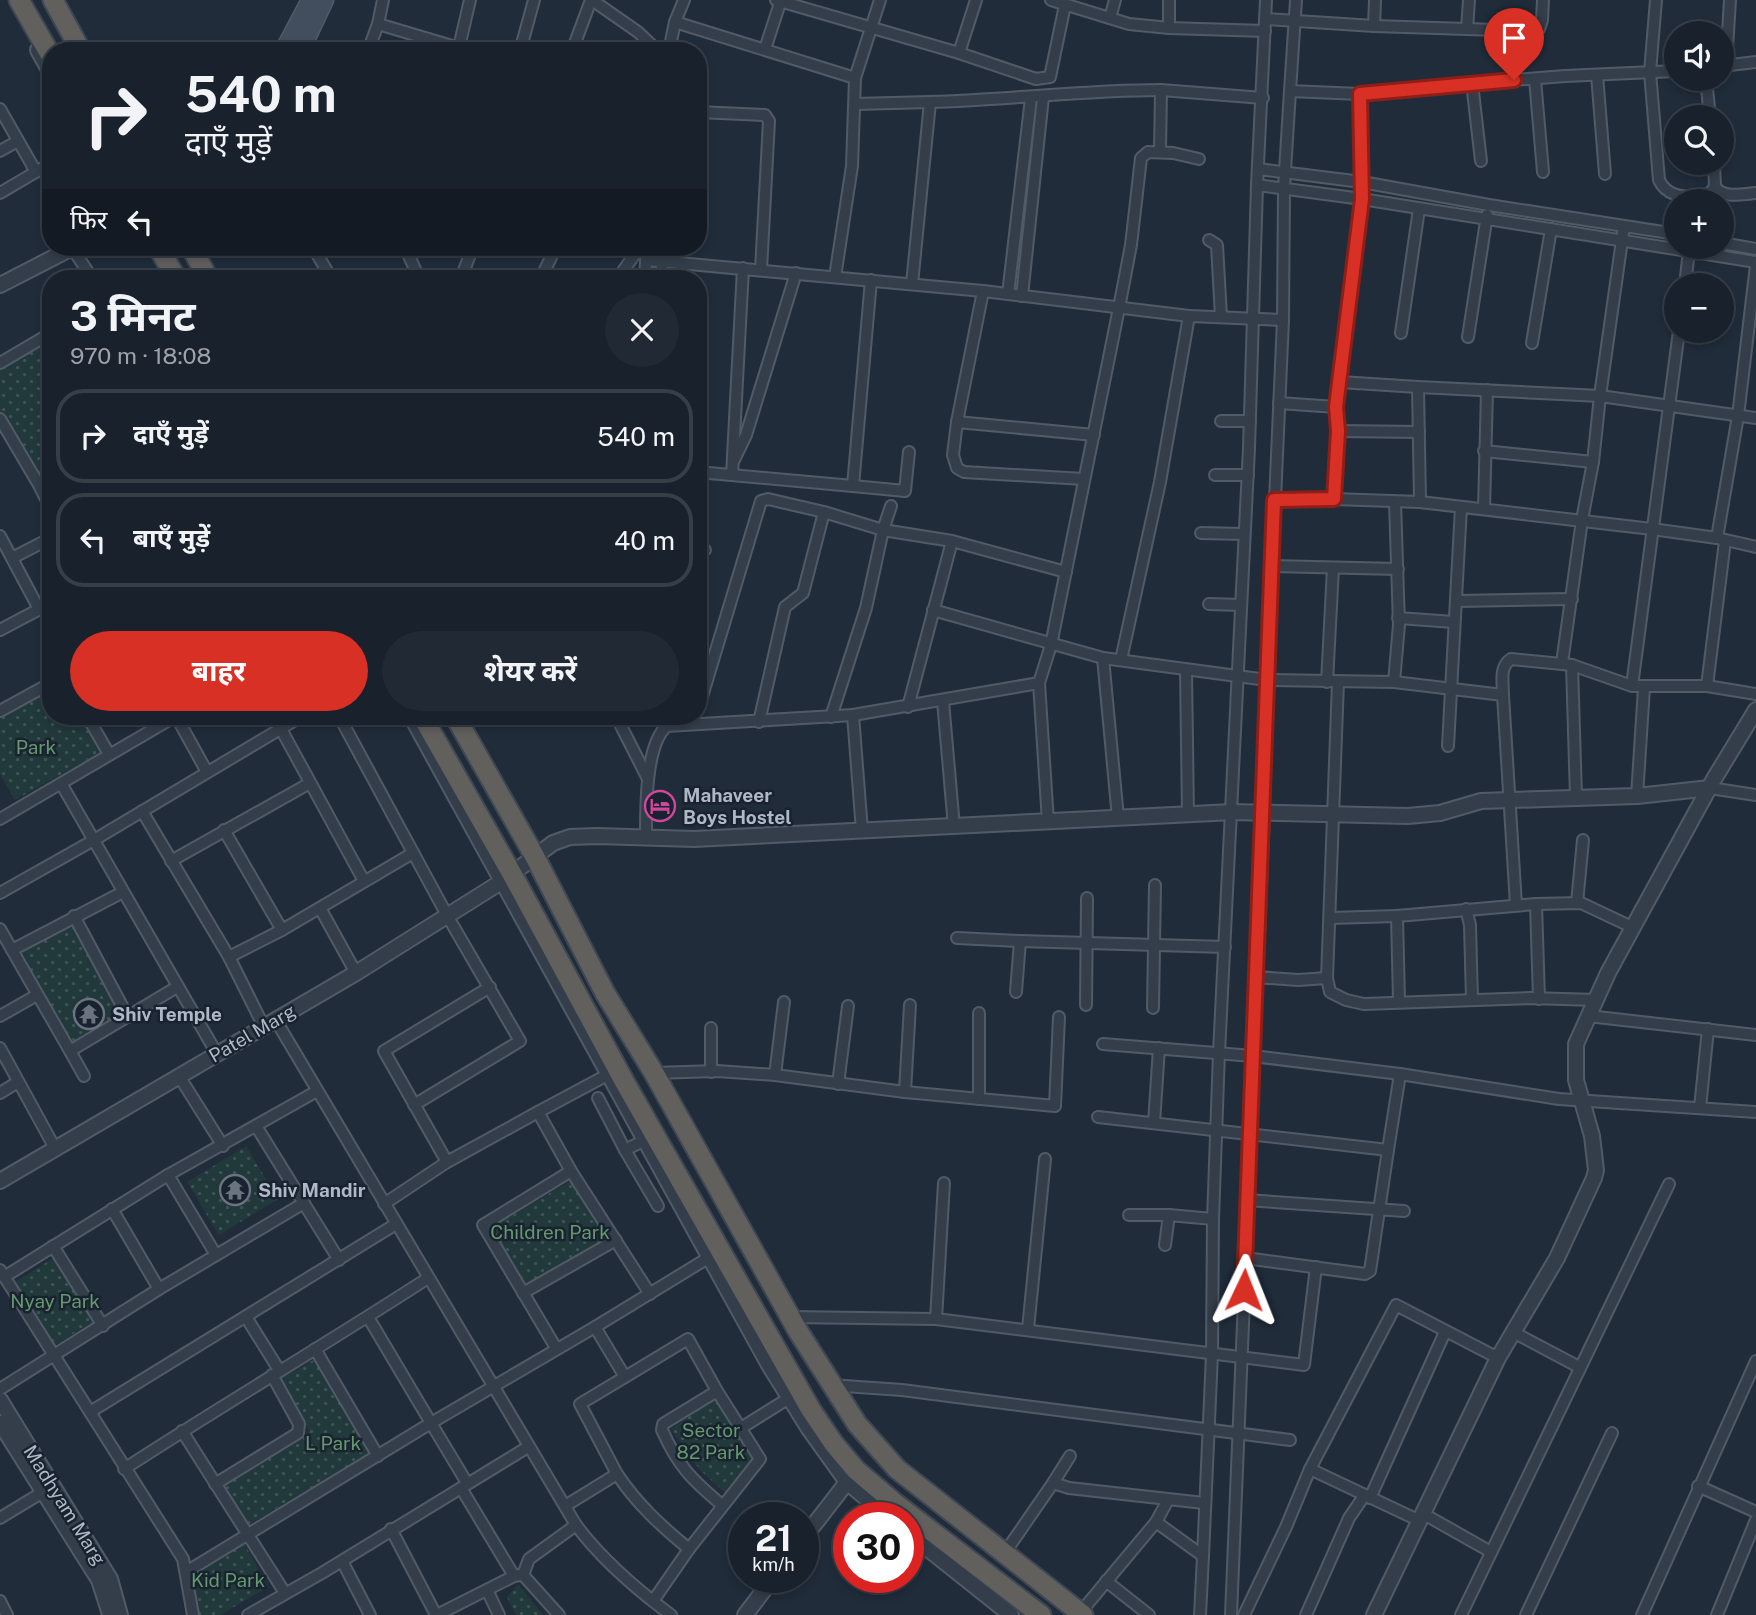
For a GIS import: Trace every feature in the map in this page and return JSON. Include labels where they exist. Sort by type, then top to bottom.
[{"type":"highway","points":[[19,0],[43,42]]},
{"type":"highway","points":[[53,0],[76,42]]},
{"type":"highway","points":[[427,725],[507,878],[811,1410],[852,1476],[895,1504],[1041,1615]]},
{"type":"highway","points":[[460,725],[535,857],[605,993],[654,1073],[790,1317],[830,1385],[857,1424],[897,1469],[1081,1614]]},
{"type":"main road","points":[[288,42],[310,0]]},
{"type":"main road","points":[[305,42],[325,0]]},
{"type":"street","points":[[10,0],[42,57]]},
{"type":"street","points":[[371,42],[383,0]]},
{"type":"street","points":[[465,42],[470,0]]},
{"type":"street","points":[[522,42],[534,0]]},
{"type":"street","points":[[576,42],[592,0],[649,42]]},
{"type":"street","points":[[671,42],[684,0]]},
{"type":"street","points":[[765,49],[779,0],[1044,80],[1050,77],[1065,5]]},
{"type":"street","points":[[835,277],[852,166],[855,78],[880,0]]},
{"type":"street","points":[[959,53],[976,0]]},
{"type":"street","points":[[1051,0],[1129,24],[1169,28],[1266,25],[1295,21],[1524,31],[1539,29],[1543,0]]},
{"type":"street","points":[[1110,18],[1115,0]]},
{"type":"street","points":[[1169,0],[1169,28]]},
{"type":"street","points":[[1200,1615],[1212,1354],[1213,1219],[1219,1053],[1233,812],[1266,0]]},
{"type":"street","points":[[1231,1615],[1264,813],[1266,680],[1283,320],[1284,187],[1296,0]]},
{"type":"street","points":[[1374,26],[1375,0]]},
{"type":"street","points":[[1467,29],[1469,0]]},
{"type":"street","points":[[1656,0],[1650,72],[1659,180],[1665,189]]},
{"type":"street","points":[[1728,21],[1730,0]]},
{"type":"street","points":[[675,22],[855,78]]},
{"type":"street","points":[[378,24],[440,42]]},
{"type":"street","points":[[638,32],[641,42]]},
{"type":"street","points":[[1734,64],[1756,62]]},
{"type":"street","points":[[1290,91],[1360,94],[1472,83],[1664,71]]},
{"type":"street","points":[[1597,75],[1605,174]]},
{"type":"street","points":[[1535,79],[1543,172]]},
{"type":"street","points":[[1472,83],[1481,161]]},
{"type":"street","points":[[855,104],[1037,97],[1114,90],[1161,90],[1263,98]]},
{"type":"street","points":[[1160,151],[1161,90]]},
{"type":"street","points":[[1334,499],[1338,431],[1336,407],[1362,199],[1360,94]]},
{"type":"street","points":[[1008,294],[1037,97]]},
{"type":"street","points":[[1021,296],[1027,248],[1037,97]]},
{"type":"street","points":[[912,284],[930,102]]},
{"type":"street","points":[[0,109],[36,172]]},
{"type":"street","points":[[707,113],[765,116],[769,121],[761,270]]},
{"type":"street","points":[[0,151],[18,141]]},
{"type":"street","points":[[1048,822],[1039,683],[1051,645],[1119,308],[1131,245],[1141,158],[1148,152],[1160,151],[1199,159]]},
{"type":"street","points":[[0,192],[42,168]]},
{"type":"street","points":[[1258,169],[1362,183],[1664,232]]},
{"type":"street","points":[[1714,175],[1715,187],[1720,193],[1756,193]]},
{"type":"street","points":[[1257,186],[1284,187],[1664,248]]},
{"type":"street","points":[[1468,337],[1489,205]]},
{"type":"street","points":[[1401,333],[1419,209]]},
{"type":"street","points":[[1576,797],[1567,664],[1582,520],[1593,462],[1624,226]]},
{"type":"street","points":[[1532,343],[1551,229]]},
{"type":"street","points":[[1209,240],[1217,244],[1221,317]]},
{"type":"street","points":[[1734,245],[1756,249]]},
{"type":"street","points":[[1013,246],[1027,248]]},
{"type":"street","points":[[0,285],[56,256]]},
{"type":"street","points":[[645,270],[646,256]]},
{"type":"street","points":[[661,270],[662,256]]},
{"type":"street","points":[[1707,686],[1721,539],[1756,264],[1730,259]]},
{"type":"street","points":[[646,260],[983,291],[1189,316],[1283,320]]},
{"type":"street","points":[[732,475],[743,268]]},
{"type":"street","points":[[733,462],[746,435],[796,273]]},
{"type":"street","points":[[853,486],[871,280]]},
{"type":"street","points":[[983,291],[957,422],[953,455],[957,468],[964,472],[1084,479]]},
{"type":"street","points":[[1121,660],[1160,482],[1189,316]]},
{"type":"street","points":[[0,363],[42,338]]},
{"type":"street","points":[[1637,796],[1638,687],[1652,529],[1678,343]]},
{"type":"street","points":[[1340,382],[1600,396],[1756,418]]},
{"type":"street","points":[[1418,387],[1420,502]]},
{"type":"street","points":[[1484,509],[1487,390]]},
{"type":"street","points":[[1279,403],[1336,407]]},
{"type":"street","points":[[0,419],[42,491]]},
{"type":"street","points":[[1221,421],[1250,421]]},
{"type":"street","points":[[957,422],[1094,435]]},
{"type":"street","points":[[1338,431],[1419,432]]},
{"type":"street","points":[[1484,451],[1593,462]]},
{"type":"street","points":[[707,473],[905,491],[909,452]]},
{"type":"street","points":[[1215,475],[1248,475]]},
{"type":"street","points":[[707,676],[751,541],[761,501],[768,499],[883,530],[952,541],[1066,572]]},
{"type":"street","points":[[1274,500],[1420,502],[1652,529],[1756,547]]},
{"type":"street","points":[[1394,682],[1398,618],[1395,502]]},
{"type":"street","points":[[831,717],[866,608],[891,506]]},
{"type":"street","points":[[1448,746],[1461,507]]},
{"type":"street","points":[[759,722],[785,607],[803,593],[824,512]]},
{"type":"street","points":[[1201,533],[1244,534]]},
{"type":"street","points":[[0,536],[39,609]]},
{"type":"street","points":[[908,707],[952,541]]},
{"type":"street","points":[[12,558],[42,543]]},
{"type":"street","points":[[1272,566],[1398,569]]},
{"type":"street","points":[[1333,568],[1330,992],[1346,1000],[1364,1004],[1472,1000],[1597,1000]]},
{"type":"street","points":[[1457,601],[1573,599]]},
{"type":"street","points":[[1209,604],[1241,605]]},
{"type":"street","points":[[0,630],[42,608]]},
{"type":"street","points":[[933,610],[1103,658],[1266,680],[1394,682],[1503,695]]},
{"type":"street","points":[[1398,618],[1454,622]]},
{"type":"street","points":[[1103,658],[1118,818]]},
{"type":"street","points":[[1516,905],[1503,695],[1505,662],[1511,659],[1567,664],[1638,687],[1707,686],[1756,694]]},
{"type":"street","points":[[1186,670],[1188,815]]},
{"type":"street","points":[[707,720],[759,722],[853,715],[1039,683]]},
{"type":"street","points":[[0,711],[42,688]]},
{"type":"street","points":[[943,701],[954,827]]},
{"type":"street","points":[[1374,1615],[1498,1358],[1557,1258],[1594,1178],[1596,1170],[1592,1136],[1576,1080],[1575,1051],[1588,1016],[1608,973],[1756,710]]},
{"type":"street","points":[[853,715],[862,831]]},
{"type":"street","points":[[92,725],[109,754]]},
{"type":"street","points":[[0,819],[160,725]]},
{"type":"street","points":[[181,725],[207,772]]},
{"type":"street","points":[[0,893],[287,725]]},
{"type":"street","points":[[344,725],[448,917],[520,1041],[414,1105]]},
{"type":"street","points":[[416,725],[507,878],[708,1258],[789,1398],[875,1502]]},
{"type":"street","points":[[621,725],[647,777]]},
{"type":"street","points":[[646,838],[647,777],[664,728],[676,725]]},
{"type":"street","points":[[281,729],[363,881]]},
{"type":"street","points":[[171,861],[310,783]]},
{"type":"street","points":[[62,785],[217,1054]]},
{"type":"street","points":[[1710,788],[1756,795]]},
{"type":"street","name":"Patel Marg","points":[[0,1181],[356,973],[448,917],[507,878],[553,843],[570,837],[694,839],[1233,812],[1408,816],[1440,813],[1481,801],[1637,796],[1710,788]]},
{"type":"street","points":[[142,811],[270,1023],[317,1091],[576,1525],[614,1569],[671,1615]]},
{"type":"street","points":[[224,830],[282,930]]},
{"type":"street","points":[[1577,903],[1583,839]]},
{"type":"street","points":[[229,957],[282,930],[413,853]]},
{"type":"street","points":[[1153,1008],[1155,885]]},
{"type":"street","points":[[12,950],[123,892]]},
{"type":"street","points":[[1086,1005],[1087,898]]},
{"type":"street","points":[[1330,918],[1577,903],[1633,928]]},
{"type":"street","points":[[1536,904],[1539,999]]},
{"type":"street","points":[[320,908],[356,973]]},
{"type":"street","points":[[1466,909],[1470,925],[1472,1000]]},
{"type":"street","points":[[74,916],[128,1017]]},
{"type":"street","points":[[1397,916],[1399,1002]]},
{"type":"street","points":[[0,929],[84,1076]]},
{"type":"street","points":[[957,938],[1226,947]]},
{"type":"street","points":[[1016,992],[1020,941]]},
{"type":"street","points":[[1256,977],[1298,980],[1328,978]]},
{"type":"street","points":[[70,1051],[177,987]]},
{"type":"street","points":[[447,1162],[384,1051],[490,987]]},
{"type":"street","points":[[0,1016],[37,995]]},
{"type":"street","points":[[775,1075],[784,1002]]},
{"type":"street","points":[[905,1092],[910,1005]]},
{"type":"street","points":[[838,1084],[848,1006]]},
{"type":"street","points":[[979,1013],[979,1099]]},
{"type":"street","points":[[1588,1016],[1756,1035]]},
{"type":"street","points":[[654,1073],[775,1075],[905,1092],[1055,1106],[1059,1017]]},
{"type":"street","points":[[711,1028],[711,1072]]},
{"type":"street","points":[[1700,1108],[1708,1029]]},
{"type":"street","points":[[1103,1044],[1253,1056],[1400,1074],[1559,1099],[1756,1112]]},
{"type":"street","points":[[0,1048],[55,1150]]},
{"type":"street","points":[[1154,1123],[1159,1048]]},
{"type":"street","points":[[384,1204],[447,1162],[609,1074]]},
{"type":"street","points":[[1245,1258],[1365,1274],[1370,1271],[1400,1074]]},
{"type":"street","points":[[179,1076],[223,1146]]},
{"type":"street","points":[[0,1093],[18,1082]]},
{"type":"street","points":[[193,1615],[183,1559],[2,1273],[54,1246],[168,1175],[317,1091]]},
{"type":"street","points":[[598,1098],[658,1206]]},
{"type":"street","points":[[538,1112],[571,1171],[650,1294]]},
{"type":"street","points":[[1098,1116],[1388,1150]]},
{"type":"street","points":[[256,1126],[339,1260]]},
{"type":"street","points":[[625,1150],[645,1140]]},
{"type":"street","points":[[1028,1329],[1045,1159]]},
{"type":"street","points":[[556,1348],[483,1225],[571,1171]]},
{"type":"street","points":[[168,1175],[216,1255]]},
{"type":"street","points":[[936,1319],[944,1183]]},
{"type":"street","points":[[1461,1615],[1669,1184]]},
{"type":"street","points":[[1246,1200],[1404,1211]]},
{"type":"street","points":[[0,1389],[159,1289],[304,1203]]},
{"type":"street","points":[[112,1209],[159,1289]]},
{"type":"street","points":[[1129,1215],[1213,1219]]},
{"type":"street","points":[[1166,1245],[1169,1215]]},
{"type":"street","points":[[90,1412],[396,1224]]},
{"type":"street","points":[[523,1293],[616,1240]]},
{"type":"street","points":[[54,1246],[103,1325]]},
{"type":"street","points":[[186,1572],[708,1258]]},
{"type":"street","points":[[790,1317],[936,1319],[1304,1365],[1316,1267]]},
{"type":"street","points":[[124,1469],[428,1278]]},
{"type":"street","points":[[1244,1615],[1310,1469],[1396,1305],[1498,1358]]},
{"type":"street","points":[[215,1484],[298,1433],[299,1424],[246,1317]]},
{"type":"street","points":[[368,1317],[518,1575],[559,1615]]},
{"type":"street","points":[[595,1327],[625,1377]]},
{"type":"street","points":[[1306,1615],[1349,1518],[1367,1497],[1445,1332]]},
{"type":"street","points":[[1513,1332],[1579,1367]]},
{"type":"street","points":[[653,1601],[722,1505],[760,1460],[688,1339],[580,1404],[631,1495],[652,1518],[689,1549]]},
{"type":"street","points":[[314,1349],[378,1456]]},
{"type":"street","points":[[1642,1615],[1756,1361]]},
{"type":"street","points":[[830,1385],[902,1390],[1290,1440]]},
{"type":"street","points":[[717,1391],[663,1424],[662,1430],[682,1468],[722,1505]]},
{"type":"street","points":[[741,1428],[789,1398]]},
{"type":"street","name":"Madhyam Marg","points":[[0,1400],[110,1579],[120,1615]]},
{"type":"street","name":"Madhyam Marg","points":[[2,1431],[99,1580],[110,1615]]},
{"type":"street","points":[[182,1431],[285,1593]]},
{"type":"street","points":[[1526,1615],[1612,1433]]},
{"type":"street","points":[[248,1615],[528,1447]]},
{"type":"street","points":[[1004,1554],[1070,1456]]},
{"type":"street","points":[[1310,1469],[1367,1497],[1420,1517],[1491,1552]]},
{"type":"street","points":[[565,1506],[617,1474]]},
{"type":"street","points":[[819,1518],[852,1476]]},
{"type":"street","points":[[1053,1483],[1069,1488],[1204,1503]]},
{"type":"street","points":[[1698,1486],[1756,1512]]},
{"type":"street","points":[[0,1518],[43,1492]]},
{"type":"street","points":[[1081,1614],[1156,1522],[1168,1500]]},
{"type":"street","points":[[1717,1615],[1756,1520]]},
{"type":"street","points":[[1156,1522],[1203,1556]]},
{"type":"street","points":[[391,1530],[437,1615],[518,1575],[529,1559],[576,1525]]},
{"type":"street","points":[[924,1546],[1010,1615]]},
{"type":"street","points":[[341,1561],[370,1615]]},
{"type":"street","points":[[1106,1581],[1149,1615]]},
{"type":"street","points":[[487,1590],[499,1615]]},
{"type":"street","points":[[745,1615],[762,1593]]},
{"type":"street","points":[[0,1601],[7,1615]]},
{"type":"green space","points":[[42,338],[42,483],[39,485],[0,419],[0,363]]},
{"type":"green space","name":"Park","points":[[42,695],[42,725],[85,725],[101,752],[15,800],[0,774],[0,718]]},
{"type":"green space","points":[[73,924],[121,1016],[71,1045],[21,950]]},
{"type":"green space","name":"Shiv Mandir","points":[[246,1146],[278,1199],[219,1235],[187,1182]]},
{"type":"green space","name":"Children Park","points":[[574,1179],[608,1237],[527,1285],[492,1227]]},
{"type":"green space","name":"Nyay Park","points":[[55,1257],[94,1321],[55,1345],[15,1282]]},
{"type":"green space","name":"L Park","points":[[315,1359],[371,1453],[248,1525],[222,1482],[309,1431],[279,1380]]},
{"type":"green space","name":"Sector 82 Park","points":[[715,1399],[754,1461],[725,1493],[699,1469],[671,1429]]},
{"type":"green space","name":"Kid Park","points":[[243,1541],[268,1587],[220,1615],[199,1615],[193,1571]]},
{"type":"green space","points":[[518,1584],[543,1615],[516,1615],[507,1597]]},
{"type":"place","name":"Mahaveer Boys Hostel","points":[[660,806]]},
{"type":"place","name":"Shiv Temple","points":[[89,1014]]},
{"type":"place","name":"Shiv Mandir","points":[[235,1190]]},
{"type":"route","points":[[1244,1290],[1274,500],[1334,499],[1338,431],[1336,407],[1362,199],[1360,94],[1514,80]]}]
